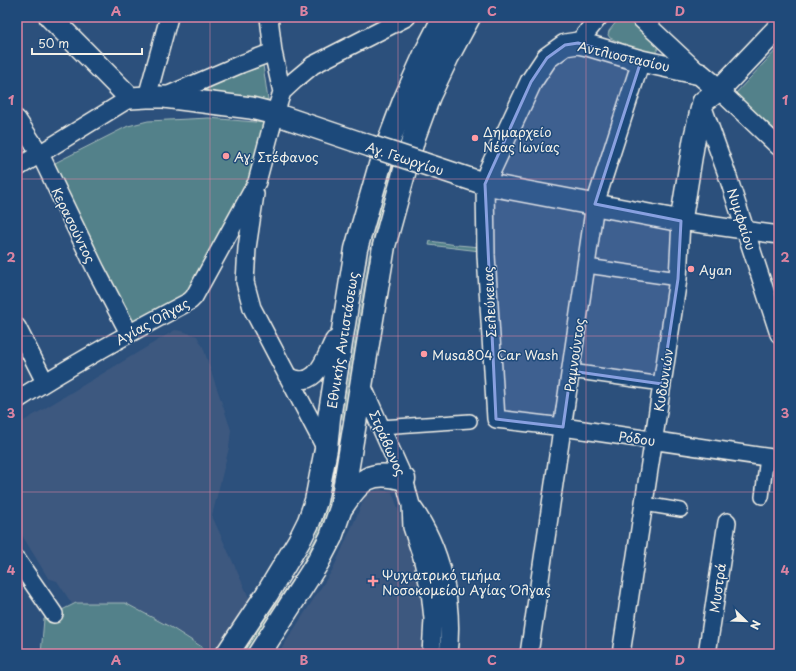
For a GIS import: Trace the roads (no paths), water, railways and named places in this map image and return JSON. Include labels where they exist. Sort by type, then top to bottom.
[{"type":"main road","name":"Εθνικής Αντιστάσεως","points":[[227,654],[267,594],[309,521],[316,501],[326,449],[329,418],[356,249],[380,165],[391,136],[420,66],[444,17]]},
{"type":"main road","name":"Εθνικής Αντιστάσεως","points":[[259,654],[318,562],[331,537],[341,508],[384,246],[414,137],[429,96],[469,17]]},
{"type":"main road","points":[[341,508],[351,493],[363,481],[370,477],[390,475],[404,479]]},
{"type":"street","points":[[50,17],[147,97]]},
{"type":"street","points":[[147,97],[169,17]]},
{"type":"street","points":[[269,17],[273,52],[282,92]]},
{"type":"street","points":[[282,92],[313,65],[407,17]]},
{"type":"street","points":[[578,43],[599,17]]},
{"type":"street","points":[[639,17],[700,74]]},
{"type":"street","points":[[702,105],[706,98],[719,90],[779,27]]},
{"type":"street","name":"Αντλιοστασίου","points":[[485,184],[531,82],[547,58],[565,45],[578,43],[642,61],[700,74],[719,90]]},
{"type":"street","points":[[17,168],[40,154],[147,97],[273,52]]},
{"type":"street","name":"Ραμνούντος","points":[[530,654],[595,204],[642,61]]},
{"type":"street","points":[[719,90],[779,147]]},
{"type":"street","name":"Αγίας Όλγας","points":[[282,92],[257,182],[247,248],[245,282],[252,308],[326,449]]},
{"type":"street","name":"Αγ. Γεωργίου","points":[[147,97],[251,108],[275,114],[485,184],[680,221]]},
{"type":"street","name":"Κυδωνιών","points":[[621,654],[678,279],[680,221],[694,140],[702,105]]},
{"type":"street","name":"Νυμφαίου","points":[[702,105],[728,177],[779,334]]},
{"type":"street","name":"Κερασούντος","points":[[17,120],[40,154],[96,270],[129,333]]},
{"type":"street","name":"Αγίας Όλγας","points":[[17,400],[129,333],[190,301],[194,297],[257,182]]},
{"type":"street","name":"Σελεύκειας","points":[[485,184],[486,255],[496,419]]},
{"type":"street","points":[[680,221],[779,235]]},
{"type":"street","points":[[587,266],[678,279]]},
{"type":"street","points":[[17,328],[45,382]]},
{"type":"street","points":[[287,376],[294,380],[304,381],[317,374],[334,340]]},
{"type":"street","points":[[571,371],[662,384]]},
{"type":"street","name":"Στράβωνος","points":[[361,383],[404,479],[411,505],[412,527],[422,557],[430,590],[433,619],[431,654]]},
{"type":"street","name":"Ρόδου","points":[[496,419],[563,427],[773,458]]},
{"type":"street","points":[[381,427],[470,421]]},
{"type":"street","points":[[762,497],[773,458]]},
{"type":"street","points":[[644,504],[681,510]]},
{"type":"street","name":"Στράβωνος","points":[[411,505],[422,521],[436,550],[446,590],[450,614],[448,654]]},
{"type":"street","name":"Μυστρά","points":[[707,654],[727,522]]},
{"type":"street","points":[[17,560],[54,614]]},
{"type":"place","name":"Δημαρχείο Νέας Ιωνίας","points":[[475,138]]},
{"type":"place","name":"Αγ. Στέφανος","points":[[226,156]]},
{"type":"place","name":"Ayan","points":[[691,269]]},
{"type":"place","name":"Musa804 Car Wash","points":[[424,354]]},
{"type":"place","name":"Ψυχιατρικό τμήμα Νοσοκομείου Αγίας Όλγας","points":[[373,581]]}]
